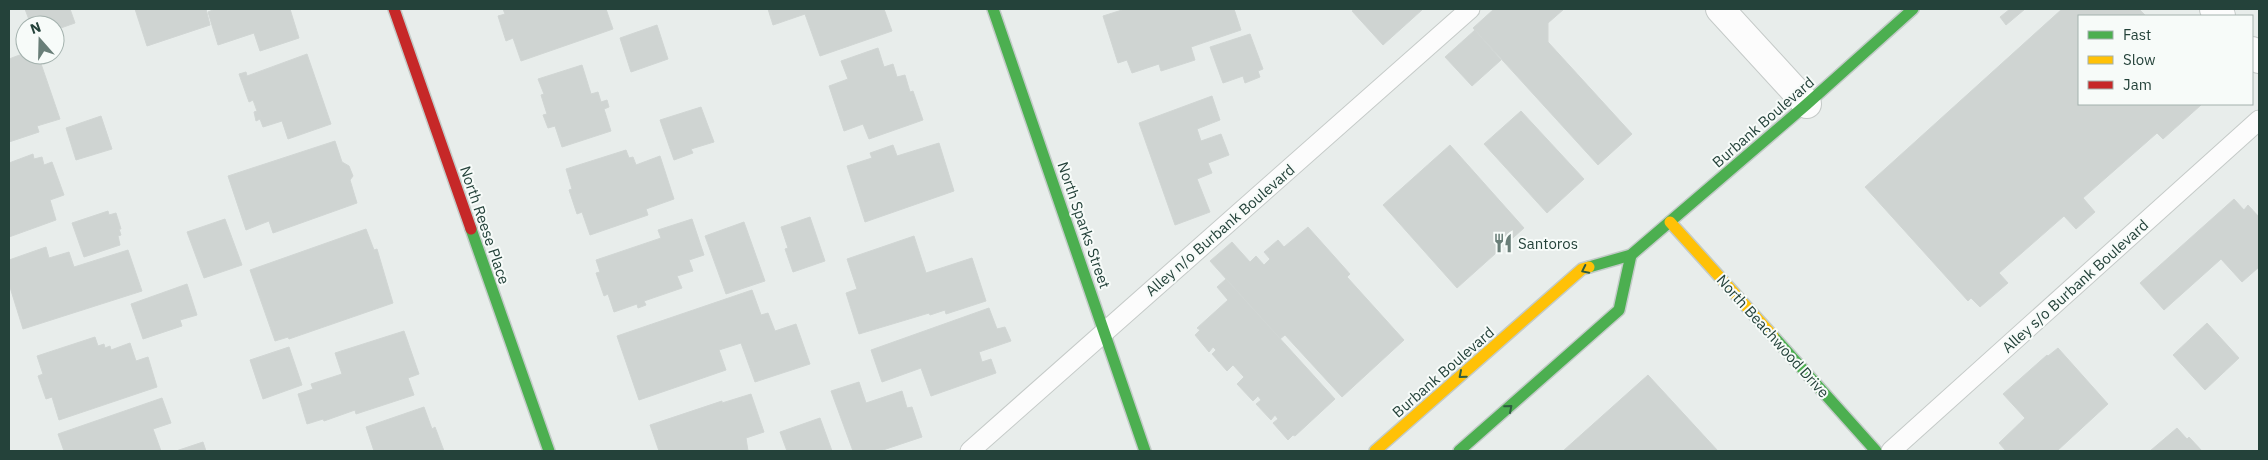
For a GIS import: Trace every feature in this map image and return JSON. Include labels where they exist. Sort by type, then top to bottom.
[{"type":"street","name":"North Reese Place","points":[[394,9],[549,451]]},
{"type":"street","name":"North Sparks Street","points":[[993,9],[1145,451]]},
{"type":"street","points":[[1720,9],[1807,104]]},
{"type":"street","name":"Burbank Boulevard","points":[[1375,451],[1582,269],[1631,255],[1807,104],[1913,9]]},
{"type":"street","name":"North Beachwood Drive","points":[[1670,222],[1876,451]]},
{"type":"street","points":[[1459,451],[1619,310],[1631,255]]},
{"type":"lane","name":"Alley n/o Burbank Boulevard","points":[[970,451],[1470,9]]},
{"type":"lane","name":"Alley s/o Burbank Boulevard","points":[[1891,451],[2259,120]]},
{"type":"building","points":[[25,9],[70,9],[75,23],[65,26],[65,15],[27,15]]},
{"type":"building","points":[[135,9],[206,9],[210,25],[147,46]]},
{"type":"building","points":[[215,9],[290,9],[299,38],[260,51],[254,33],[218,45],[208,12]]},
{"type":"building","points":[[503,9],[606,9],[613,29],[521,61],[513,38],[506,41],[498,16],[505,14]]},
{"type":"building","points":[[768,9],[884,9],[892,31],[820,56],[805,14],[773,25]]},
{"type":"building","points":[[1125,9],[1234,9],[1241,30],[1191,47],[1195,60],[1161,71],[1159,64],[1132,73],[1127,60],[1118,63],[1103,16]]},
{"type":"building","points":[[1355,9],[1423,9],[1383,45],[1352,11]]},
{"type":"building","points":[[1494,9],[1564,9],[1548,23],[1548,42],[1632,134],[1598,165],[1473,28]]},
{"type":"building","points":[[2010,9],[2025,9],[2006,25],[2000,17]]},
{"type":"building","points":[[2062,9],[2139,9],[2145,15],[2078,15],[2078,105],[2201,105],[2163,139],[2157,133],[2083,198],[2095,212],[2076,229],[2064,216],[1999,273],[2008,283],[1980,307],[1971,298],[1968,301],[1865,187]]},
{"type":"building","points":[[657,25],[668,59],[631,72],[620,38]]},
{"type":"building","points":[[1475,30],[1501,60],[1472,86],[1445,57]]},
{"type":"building","points":[[1250,34],[1263,69],[1258,71],[1260,77],[1245,83],[1243,76],[1223,83],[1210,47]]},
{"type":"building","points":[[878,48],[884,67],[893,64],[897,77],[905,75],[910,92],[913,91],[923,120],[869,139],[863,124],[844,131],[829,86],[848,79],[841,61]]},
{"type":"building","points":[[307,54],[331,124],[288,139],[282,121],[263,127],[260,119],[256,121],[254,112],[257,111],[253,100],[249,102],[239,74],[246,72],[247,76]]},
{"type":"building","points":[[15,57],[15,65],[41,65],[60,119],[37,126],[39,132],[9,142],[9,59]]},
{"type":"building","points":[[582,65],[591,94],[598,92],[601,102],[607,100],[609,107],[604,109],[611,131],[562,147],[555,126],[548,128],[543,115],[547,114],[541,95],[544,94],[538,79]]},
{"type":"building","points":[[1212,96],[1220,120],[1197,129],[1201,141],[1221,134],[1229,155],[1208,163],[1212,173],[1197,179],[1210,212],[1175,225],[1139,123]]},
{"type":"building","points":[[701,107],[714,142],[691,149],[693,153],[674,160],[660,120]]},
{"type":"building","points":[[1521,111],[1584,179],[1547,213],[1484,144]]},
{"type":"building","points":[[101,116],[112,149],[76,160],[66,128]]},
{"type":"building","points":[[335,141],[342,162],[349,166],[353,176],[350,180],[357,203],[273,233],[269,221],[246,230],[228,176]]},
{"type":"building","points":[[939,143],[954,191],[865,222],[847,166],[872,158],[870,153],[893,145],[897,156]]},
{"type":"building","points":[[1450,145],[1524,228],[1457,288],[1383,205]]},
{"type":"building","points":[[626,150],[629,158],[633,157],[636,165],[660,156],[674,199],[646,209],[648,215],[590,235],[582,212],[577,214],[569,190],[572,189],[566,169]]},
{"type":"building","points":[[33,154],[34,159],[42,157],[44,165],[52,162],[64,195],[50,200],[56,220],[9,237],[9,163]]},
{"type":"building","points":[[2234,199],[2244,210],[2248,205],[2259,217],[2259,267],[2242,282],[2221,259],[2164,310],[2140,283]]},
{"type":"building","points":[[108,211],[109,215],[116,213],[121,229],[119,229],[121,235],[118,236],[120,245],[84,257],[72,223]]},
{"type":"building","points":[[810,217],[825,261],[793,272],[785,249],[788,248],[781,227]]},
{"type":"building","points":[[225,219],[242,265],[204,278],[187,232]]},
{"type":"building","points":[[692,219],[704,255],[689,260],[693,271],[677,276],[682,288],[644,301],[646,305],[638,308],[637,304],[614,312],[608,294],[604,296],[596,273],[600,272],[596,260],[661,238],[658,230]]},
{"type":"building","points":[[744,222],[765,281],[726,294],[705,236]]},
{"type":"building","points":[[1308,227],[1350,274],[1347,277],[1404,340],[1342,397],[1285,335],[1280,339],[1210,261],[1232,242],[1250,262],[1256,256],[1264,265],[1270,259],[1264,252],[1278,240],[1284,247]]},
{"type":"building","points":[[366,229],[374,250],[377,249],[393,303],[289,339],[288,337],[275,341],[250,270]]},
{"type":"building","points":[[914,236],[926,273],[972,258],[986,301],[946,314],[945,310],[930,315],[929,313],[859,334],[846,293],[857,289],[847,259]]},
{"type":"building","points":[[46,247],[49,258],[69,252],[74,267],[128,250],[142,291],[23,329],[9,284],[9,260]]},
{"type":"building","points":[[1226,279],[1335,399],[1295,436],[1293,435],[1288,440],[1273,423],[1278,419],[1275,415],[1271,420],[1256,404],[1261,400],[1258,396],[1253,401],[1237,384],[1244,377],[1233,365],[1227,371],[1212,354],[1216,350],[1213,347],[1209,352],[1195,335],[1200,330],[1197,328],[1228,300],[1217,287]]},
{"type":"building","points":[[187,284],[197,315],[180,320],[182,326],[143,339],[131,304]]},
{"type":"building","points":[[752,290],[761,315],[768,313],[775,331],[796,324],[810,364],[755,382],[741,343],[719,350],[726,370],[639,400],[617,336]]},
{"type":"building","points":[[989,308],[997,329],[1005,327],[1011,341],[979,352],[982,362],[991,359],[996,373],[931,396],[921,368],[882,382],[871,350]]},
{"type":"building","points":[[2207,323],[2239,358],[2205,390],[2173,355]]},
{"type":"building","points":[[404,331],[419,374],[408,378],[414,395],[356,414],[355,410],[324,421],[323,419],[307,424],[298,394],[313,389],[311,384],[342,374],[335,353]]},
{"type":"building","points":[[95,337],[98,346],[104,344],[105,348],[110,346],[111,350],[130,343],[136,361],[148,357],[157,387],[59,420],[52,397],[46,399],[38,376],[43,374],[37,356]]},
{"type":"building","points":[[289,347],[302,385],[263,399],[250,360]]},
{"type":"building","points":[[2058,348],[2108,404],[2057,451],[2006,451],[1999,443],[2025,418],[2003,394],[2047,355]]},
{"type":"building","points":[[1648,375],[1718,451],[1563,451]]},
{"type":"building","points":[[859,382],[866,403],[902,391],[907,408],[912,407],[922,437],[880,451],[853,451],[831,391]]},
{"type":"building","points":[[751,394],[764,432],[746,438],[748,451],[659,451],[650,425],[722,401],[722,403]]},
{"type":"building","points":[[162,398],[171,423],[153,429],[161,451],[64,451],[58,434]]},
{"type":"building","points":[[424,407],[432,429],[435,427],[444,451],[374,451],[366,427]]},
{"type":"building","points":[[820,418],[832,451],[787,451],[780,432]]},
{"type":"building","points":[[2177,428],[2187,439],[2189,437],[2202,451],[2150,451]]},
{"type":"building","points":[[203,442],[206,451],[176,451]]},
{"type":"traffic: fast","points":[[993,9],[1145,451]]},
{"type":"traffic: fast","points":[[1589,267],[1631,255],[1807,104],[1913,9]]},
{"type":"traffic: fast","points":[[471,229],[549,451]]},
{"type":"traffic: fast","points":[[1459,451],[1619,310],[1631,255]]},
{"type":"traffic: fast","points":[[1773,336],[1876,451]]},
{"type":"traffic: slow","points":[[1670,222],[1773,336]]},
{"type":"traffic: slow","points":[[1375,451],[1582,269],[1589,267]]},
{"type":"traffic: jam","points":[[394,9],[471,229]]},
{"type":"place","name":"Santoros","points":[[1503,243]]}]
